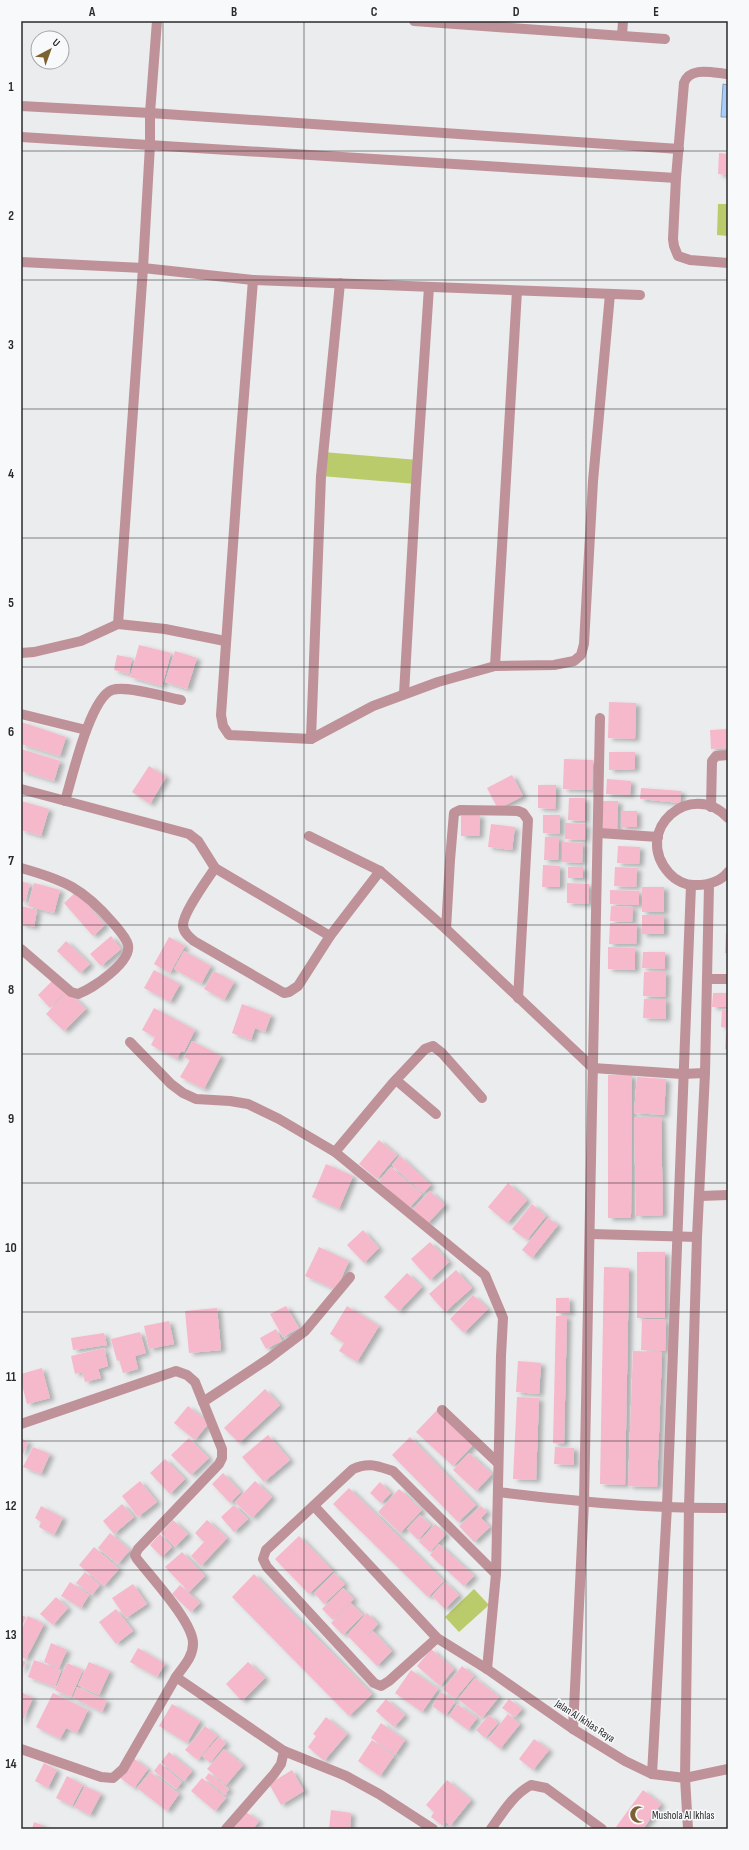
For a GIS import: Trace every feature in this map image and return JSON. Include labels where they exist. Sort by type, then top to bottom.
[{"type":"street","points":[[118,624],[143,268],[150,145],[150,113],[157,21]]},
{"type":"street","points":[[414,21],[530,25],[665,39]]},
{"type":"street","points":[[622,35],[623,21]]},
{"type":"street","points":[[728,74],[693,72],[686,76],[684,83],[676,178],[673,239],[678,256],[690,260],[728,264]]},
{"type":"street","points":[[21,106],[150,113],[679,150]]},
{"type":"street","points":[[21,137],[676,178]]},
{"type":"street","points":[[21,262],[143,268],[253,280],[640,295]]},
{"type":"street","points":[[253,280],[225,641],[222,715],[223,726],[229,735],[311,739],[373,706],[404,694],[495,666],[554,665],[574,661],[581,655],[584,644],[593,481],[610,294]]},
{"type":"street","points":[[311,739],[321,476],[340,283]]},
{"type":"street","points":[[404,694],[429,287]]},
{"type":"street","points":[[495,666],[516,290]]},
{"type":"street","points":[[21,652],[34,652],[82,641],[118,624],[165,629],[225,641]]},
{"type":"street","points":[[65,801],[86,730],[92,714],[103,695],[112,690],[123,689],[181,700]]},
{"type":"street","points":[[21,714],[86,730]]},
{"type":"street","points":[[573,1729],[584,1502],[591,1234],[600,718]]},
{"type":"street","points":[[712,807],[712,761],[716,756],[728,755]]},
{"type":"street","points":[[21,788],[189,834],[198,841],[215,868],[330,936]]},
{"type":"street","points":[[728,818],[722,811],[705,804],[686,805],[670,813],[659,828],[656,847],[661,864],[674,878],[691,885],[709,884],[725,876],[728,872]]},
{"type":"street","points":[[446,929],[454,813],[460,810],[518,811],[523,813],[528,820],[518,998]]},
{"type":"street","points":[[599,833],[658,837]]},
{"type":"street","points":[[310,836],[380,871],[446,929],[593,1068],[682,1074],[705,1073]]},
{"type":"street","points":[[21,868],[62,880],[75,887],[90,899],[123,936],[128,945],[128,952],[118,967],[103,979],[78,994],[71,992],[21,949]]},
{"type":"street","points":[[215,868],[190,907],[184,920],[183,927],[186,934],[194,941],[278,991],[284,993],[290,992],[298,986],[330,936],[380,871]]},
{"type":"street","points":[[688,1829],[685,1778],[689,1508],[697,1237],[705,1073],[709,884]]},
{"type":"street","points":[[652,1774],[667,1506],[678,1236],[682,1074],[691,885]]},
{"type":"street","points":[[707,979],[728,979]]},
{"type":"street","points":[[130,1042],[171,1084],[196,1100],[230,1101],[248,1104],[291,1126],[335,1152],[485,1275],[503,1318],[496,1574],[487,1669]]},
{"type":"street","points":[[335,1152],[396,1080],[425,1050],[433,1046],[442,1053],[482,1098]]},
{"type":"street","points":[[396,1080],[436,1114]]},
{"type":"street","points":[[700,1196],[728,1195]]},
{"type":"street","points":[[591,1234],[697,1237]]},
{"type":"street","points":[[203,1402],[268,1359],[305,1331],[350,1277]]},
{"type":"street","points":[[21,1424],[176,1370],[187,1375],[195,1382],[222,1449],[222,1458],[219,1464],[138,1549],[135,1555],[178,1610],[190,1632],[193,1644],[191,1656],[176,1677],[123,1769],[113,1778],[101,1778],[21,1749]]},
{"type":"street","points":[[442,1410],[498,1463]]},
{"type":"street","points":[[437,1638],[389,1681],[381,1686],[374,1683],[267,1567],[263,1559],[266,1550],[353,1469],[364,1464],[393,1471],[496,1574]]},
{"type":"street","points":[[498,1492],[584,1502],[689,1508],[728,1508]]},
{"type":"street","name":"Jalan Al Ikhlas Raya","points":[[314,1506],[437,1638],[487,1669],[573,1729],[625,1761],[652,1774],[685,1778],[728,1770]]},
{"type":"street","points":[[176,1677],[284,1751],[346,1776],[379,1794],[433,1829]]},
{"type":"street","points":[[226,1829],[274,1774],[281,1764],[284,1751]]},
{"type":"street","points":[[491,1829],[514,1797],[531,1785],[546,1788],[602,1829]]},
{"type":"green space","points":[[718,204],[728,204],[728,236],[717,235]]},
{"type":"green space","points":[[323,452],[418,460],[416,484],[321,476]]},
{"type":"green space","points":[[474,1589],[489,1605],[459,1632],[445,1617]]},
{"type":"water","points":[[723,84],[728,85],[728,117],[721,117]]},
{"type":"building","points":[[719,153],[728,154],[728,175],[718,174]]},
{"type":"building","points":[[139,645],[171,653],[162,686],[130,677]]},
{"type":"building","points":[[175,651],[197,658],[187,689],[165,682]]},
{"type":"building","points":[[117,655],[132,658],[129,674],[114,670]]},
{"type":"building","points":[[609,702],[636,703],[635,739],[608,738]]},
{"type":"building","points":[[21,722],[66,737],[60,756],[21,744]]},
{"type":"building","points":[[728,729],[728,748],[711,749],[710,730]]},
{"type":"building","points":[[21,749],[60,761],[54,781],[21,771]]},
{"type":"building","points":[[609,752],[635,752],[635,769],[609,770]]},
{"type":"building","points":[[564,759],[593,760],[592,790],[563,789]]},
{"type":"building","points":[[149,766],[166,777],[150,804],[132,792]]},
{"type":"building","points":[[512,775],[523,796],[498,809],[487,788]]},
{"type":"building","points":[[607,779],[631,781],[630,795],[606,794]]},
{"type":"building","points":[[538,785],[556,785],[555,809],[538,808]]},
{"type":"building","points":[[641,788],[681,791],[680,803],[640,799]]},
{"type":"building","points":[[569,798],[585,798],[585,821],[568,820]]},
{"type":"building","points":[[21,801],[49,809],[41,836],[21,830]]},
{"type":"building","points":[[603,801],[618,801],[617,830],[603,829]]},
{"type":"building","points":[[621,811],[637,811],[637,827],[621,827]]},
{"type":"building","points":[[461,815],[480,815],[479,836],[461,836]]},
{"type":"building","points":[[543,815],[560,815],[560,834],[543,833]]},
{"type":"building","points":[[565,823],[586,824],[585,840],[565,839]]},
{"type":"building","points":[[491,824],[515,827],[512,850],[488,847]]},
{"type":"building","points":[[545,837],[559,837],[558,860],[544,860]]},
{"type":"building","points":[[562,842],[583,843],[582,863],[562,862]]},
{"type":"building","points":[[618,846],[640,847],[639,864],[617,863]]},
{"type":"building","points":[[543,865],[560,866],[560,887],[542,887]]},
{"type":"building","points":[[568,867],[583,867],[583,878],[568,878]]},
{"type":"building","points":[[615,867],[637,868],[636,887],[614,886]]},
{"type":"building","points":[[21,881],[30,884],[25,902],[21,901]]},
{"type":"building","points":[[34,883],[60,890],[54,913],[28,906]]},
{"type":"building","points":[[567,883],[589,884],[589,904],[567,903]]},
{"type":"building","points":[[642,887],[664,887],[664,912],[642,912]]},
{"type":"building","points":[[610,890],[639,891],[639,905],[610,904]]},
{"type":"building","points":[[76,892],[105,925],[93,936],[64,903]]},
{"type":"building","points":[[21,906],[37,910],[34,927],[21,924]]},
{"type":"building","points":[[611,906],[633,907],[632,922],[610,921]]},
{"type":"building","points":[[642,915],[664,915],[664,934],[642,934]]},
{"type":"building","points":[[610,923],[637,924],[636,944],[609,944]]},
{"type":"building","points":[[726,933],[728,933],[728,953],[725,953]]},
{"type":"building","points":[[111,936],[121,949],[101,966],[90,954]]},
{"type":"building","points":[[169,937],[185,946],[170,973],[154,964]]},
{"type":"building","points":[[66,941],[90,964],[80,973],[57,951]]},
{"type":"building","points":[[608,947],[635,948],[635,970],[608,969]]},
{"type":"building","points":[[184,951],[211,966],[201,984],[174,969]]},
{"type":"building","points":[[643,952],[665,952],[665,969],[642,968]]},
{"type":"building","points":[[154,970],[180,984],[170,1002],[144,988]]},
{"type":"building","points":[[214,971],[234,982],[224,1000],[204,989]]},
{"type":"building","points":[[644,972],[666,972],[665,997],[643,996]]},
{"type":"building","points":[[52,981],[64,993],[50,1008],[38,995]]},
{"type":"building","points":[[67,991],[86,1009],[64,1031],[46,1014]]},
{"type":"building","points":[[713,993],[728,993],[728,1007],[712,1007]]},
{"type":"building","points":[[644,999],[666,999],[666,1019],[643,1018]]},
{"type":"building","points":[[242,1004],[271,1015],[265,1032],[255,1028],[251,1040],[232,1033]]},
{"type":"building","points":[[154,1008],[195,1030],[184,1052],[181,1051],[177,1059],[151,1045],[155,1037],[142,1030]]},
{"type":"building","points":[[722,1009],[728,1010],[728,1028],[721,1027]]},
{"type":"building","points":[[726,1032],[728,1032],[728,1049],[725,1049]]},
{"type":"building","points":[[192,1041],[221,1056],[204,1089],[180,1077],[190,1060],[184,1057]]},
{"type":"building","points":[[608,1075],[632,1075],[631,1218],[608,1218]]},
{"type":"building","points":[[637,1077],[666,1079],[664,1115],[634,1113]]},
{"type":"building","points":[[634,1117],[661,1117],[663,1215],[636,1216]]},
{"type":"building","points":[[379,1140],[397,1155],[377,1179],[359,1164]]},
{"type":"building","points":[[400,1156],[431,1185],[423,1193],[392,1165]]},
{"type":"building","points":[[326,1164],[353,1176],[339,1209],[312,1197]]},
{"type":"building","points":[[391,1167],[422,1194],[409,1208],[379,1181]]},
{"type":"building","points":[[508,1183],[527,1200],[507,1223],[488,1207]]},
{"type":"building","points":[[430,1191],[445,1205],[427,1224],[412,1210]]},
{"type":"building","points":[[532,1204],[546,1216],[527,1240],[512,1229]]},
{"type":"building","points":[[548,1218],[558,1225],[532,1258],[522,1250]]},
{"type":"building","points":[[363,1230],[379,1248],[364,1263],[347,1245]]},
{"type":"building","points":[[430,1242],[449,1262],[430,1280],[411,1259]]},
{"type":"building","points":[[319,1247],[349,1261],[336,1290],[305,1276]]},
{"type":"building","points":[[637,1252],[665,1252],[665,1318],[637,1318]]},
{"type":"building","points":[[604,1267],[629,1268],[625,1485],[600,1484]]},
{"type":"building","points":[[456,1270],[472,1288],[445,1312],[429,1294]]},
{"type":"building","points":[[407,1273],[422,1287],[399,1311],[384,1297]]},
{"type":"building","points":[[473,1295],[488,1309],[464,1333],[450,1319]]},
{"type":"building","points":[[556,1298],[569,1298],[570,1313],[556,1313]]},
{"type":"building","points":[[286,1306],[299,1328],[283,1337],[270,1314]]},
{"type":"building","points":[[347,1306],[379,1326],[357,1362],[339,1351],[344,1343],[330,1334]]},
{"type":"building","points":[[217,1308],[221,1350],[189,1353],[185,1311]]},
{"type":"building","points":[[556,1316],[567,1316],[564,1444],[553,1443]]},
{"type":"building","points":[[642,1319],[666,1320],[665,1351],[641,1350]]},
{"type":"building","points":[[169,1321],[174,1344],[149,1349],[144,1326]]},
{"type":"building","points":[[276,1329],[282,1341],[266,1349],[260,1338]]},
{"type":"building","points":[[140,1332],[146,1353],[135,1356],[138,1369],[123,1373],[119,1360],[117,1361],[111,1339]]},
{"type":"building","points":[[104,1333],[107,1345],[73,1350],[71,1338]]},
{"type":"building","points":[[104,1348],[108,1366],[98,1369],[101,1378],[85,1382],[82,1372],[75,1374],[71,1356]]},
{"type":"building","points":[[633,1351],[662,1352],[657,1487],[628,1486]]},
{"type":"building","points":[[518,1361],[541,1363],[539,1394],[516,1392]]},
{"type":"building","points":[[42,1368],[50,1398],[27,1404],[21,1381],[21,1374]]},
{"type":"building","points":[[265,1389],[280,1405],[239,1443],[224,1428]]},
{"type":"building","points":[[517,1397],[539,1398],[536,1480],[513,1479]]},
{"type":"building","points":[[188,1406],[209,1423],[195,1440],[174,1423]]},
{"type":"building","points":[[438,1409],[474,1444],[453,1466],[416,1432]]},
{"type":"building","points":[[268,1435],[290,1460],[264,1482],[242,1457]]},
{"type":"building","points":[[410,1437],[476,1505],[458,1522],[392,1455]]},
{"type":"building","points":[[21,1438],[28,1442],[23,1454],[21,1453]]},
{"type":"building","points":[[189,1438],[209,1458],[191,1475],[171,1455]]},
{"type":"building","points":[[33,1447],[50,1454],[41,1474],[23,1467]]},
{"type":"building","points":[[555,1447],[574,1448],[574,1465],[554,1464]]},
{"type":"building","points":[[469,1453],[492,1474],[476,1491],[453,1470]]},
{"type":"building","points":[[165,1459],[185,1479],[170,1494],[150,1473]]},
{"type":"building","points":[[223,1473],[241,1492],[230,1503],[212,1484]]},
{"type":"building","points":[[140,1481],[157,1502],[138,1517],[122,1496]]},
{"type":"building","points":[[255,1481],[272,1497],[252,1518],[235,1502]]},
{"type":"building","points":[[380,1482],[391,1493],[381,1503],[370,1493]]},
{"type":"building","points":[[349,1488],[444,1581],[428,1597],[333,1504]]},
{"type":"building","points":[[399,1489],[422,1510],[400,1533],[378,1512]]},
{"type":"building","points":[[122,1504],[134,1517],[114,1534],[103,1521]]},
{"type":"building","points":[[234,1505],[248,1519],[234,1532],[221,1517]]},
{"type":"building","points":[[41,1506],[63,1518],[54,1535],[39,1527],[41,1522],[35,1518]]},
{"type":"building","points":[[481,1506],[487,1512],[481,1518],[490,1527],[474,1542],[459,1526]]},
{"type":"building","points":[[420,1515],[431,1525],[418,1540],[407,1529]]},
{"type":"building","points":[[173,1520],[188,1534],[175,1547],[161,1533]]},
{"type":"building","points":[[207,1520],[227,1538],[201,1566],[191,1556],[204,1542],[195,1533]]},
{"type":"building","points":[[435,1524],[446,1534],[430,1552],[419,1542]]},
{"type":"building","points":[[110,1533],[130,1550],[118,1564],[98,1548]]},
{"type":"building","points":[[160,1534],[172,1547],[162,1557],[150,1545]]},
{"type":"building","points":[[299,1536],[333,1571],[309,1594],[275,1559]]},
{"type":"building","points":[[439,1544],[474,1576],[464,1586],[430,1555]]},
{"type":"building","points":[[94,1547],[119,1569],[104,1586],[79,1565]]},
{"type":"building","points":[[182,1552],[205,1576],[189,1592],[165,1567]]},
{"type":"building","points":[[85,1572],[100,1585],[92,1595],[76,1583]]},
{"type":"building","points":[[334,1573],[345,1584],[324,1604],[314,1593]]},
{"type":"building","points":[[254,1574],[372,1694],[349,1716],[232,1597]]},
{"type":"building","points":[[70,1582],[89,1595],[81,1608],[61,1596]]},
{"type":"building","points":[[445,1582],[459,1595],[445,1609],[432,1596]]},
{"type":"building","points":[[133,1584],[147,1604],[126,1618],[112,1598]]},
{"type":"building","points":[[180,1585],[200,1603],[191,1612],[172,1594]]},
{"type":"building","points":[[343,1588],[354,1599],[333,1620],[322,1609]]},
{"type":"building","points":[[56,1597],[68,1608],[53,1625],[40,1614]]},
{"type":"building","points":[[351,1603],[363,1615],[343,1635],[331,1623]]},
{"type":"building","points":[[116,1609],[133,1631],[116,1644],[99,1622]]},
{"type":"building","points":[[367,1613],[378,1624],[366,1637],[373,1631],[392,1651],[377,1666],[347,1635]]},
{"type":"building","points":[[21,1615],[26,1617],[21,1628]]},
{"type":"building","points":[[28,1616],[44,1624],[26,1659],[21,1657],[21,1630]]},
{"type":"building","points":[[51,1643],[67,1650],[59,1668],[44,1662]]},
{"type":"building","points":[[138,1648],[165,1664],[157,1677],[130,1662]]},
{"type":"building","points":[[431,1649],[454,1669],[440,1686],[417,1666]]},
{"type":"building","points":[[21,1660],[26,1662],[21,1672]]},
{"type":"building","points":[[34,1660],[61,1670],[55,1687],[28,1677]]},
{"type":"building","points":[[89,1662],[110,1671],[99,1695],[78,1685]]},
{"type":"building","points":[[248,1662],[265,1678],[242,1701],[226,1684]]},
{"type":"building","points":[[67,1663],[83,1670],[71,1697],[55,1690]]},
{"type":"building","points":[[462,1666],[474,1676],[455,1699],[443,1689]]},
{"type":"building","points":[[411,1670],[438,1689],[422,1712],[395,1693]]},
{"type":"building","points":[[475,1678],[499,1697],[482,1718],[458,1699]]},
{"type":"building","points":[[77,1687],[107,1701],[102,1712],[73,1698]]},
{"type":"building","points":[[21,1692],[33,1698],[21,1724]]},
{"type":"building","points":[[441,1692],[455,1702],[446,1715],[432,1706]]},
{"type":"building","points":[[53,1693],[88,1710],[77,1733],[66,1728],[60,1739],[36,1727]]},
{"type":"building","points":[[386,1699],[405,1715],[394,1727],[376,1711]]},
{"type":"building","points":[[509,1699],[522,1709],[515,1717],[502,1708]]},
{"type":"building","points":[[172,1704],[200,1721],[187,1743],[159,1726]]},
{"type":"building","points":[[457,1704],[477,1718],[468,1730],[449,1716]]},
{"type":"building","points":[[508,1714],[520,1724],[500,1749],[488,1739]]},
{"type":"building","points":[[489,1715],[498,1723],[485,1738],[476,1730]]},
{"type":"building","points":[[326,1717],[347,1734],[324,1761],[308,1747],[316,1736],[313,1734]]},
{"type":"building","points":[[381,1723],[405,1740],[395,1755],[371,1738]]},
{"type":"building","points":[[205,1726],[217,1736],[198,1760],[185,1750]]},
{"type":"building","points":[[219,1737],[226,1743],[210,1763],[202,1756]]},
{"type":"building","points":[[534,1739],[549,1750],[533,1770],[519,1759]]},
{"type":"building","points":[[372,1740],[394,1756],[380,1776],[358,1761]]},
{"type":"building","points":[[224,1749],[243,1765],[226,1785],[207,1769]]},
{"type":"building","points":[[169,1752],[192,1771],[184,1781],[161,1762]]},
{"type":"building","points":[[133,1758],[148,1769],[134,1788],[119,1777]]},
{"type":"building","points":[[44,1763],[57,1770],[48,1788],[35,1781]]},
{"type":"building","points":[[160,1763],[182,1782],[176,1789],[154,1771]]},
{"type":"building","points":[[292,1770],[304,1791],[281,1805],[269,1784]]},
{"type":"building","points":[[150,1772],[179,1794],[167,1811],[137,1788]]},
{"type":"building","points":[[209,1773],[229,1789],[225,1795],[205,1778]]},
{"type":"building","points":[[67,1776],[83,1785],[72,1806],[56,1798]]},
{"type":"building","points":[[202,1778],[226,1798],[215,1811],[191,1791]]},
{"type":"building","points":[[447,1780],[471,1800],[450,1826],[446,1822],[443,1826],[431,1817],[434,1812],[426,1805]]},
{"type":"building","points":[[85,1786],[101,1794],[90,1815],[74,1807]]},
{"type":"building","name":"Mushola Al Ikhlas","points":[[643,1790],[661,1804],[643,1829],[619,1829],[616,1827]]},
{"type":"building","points":[[331,1810],[351,1813],[350,1829],[329,1829]]},
{"type":"building","points":[[246,1812],[259,1821],[253,1829],[234,1828]]},
{"type":"building","points":[[34,1822],[44,1826],[43,1829],[32,1829]]},
{"type":"place","name":"Mushola Al Ikhlas","points":[[639,1815]]}]
